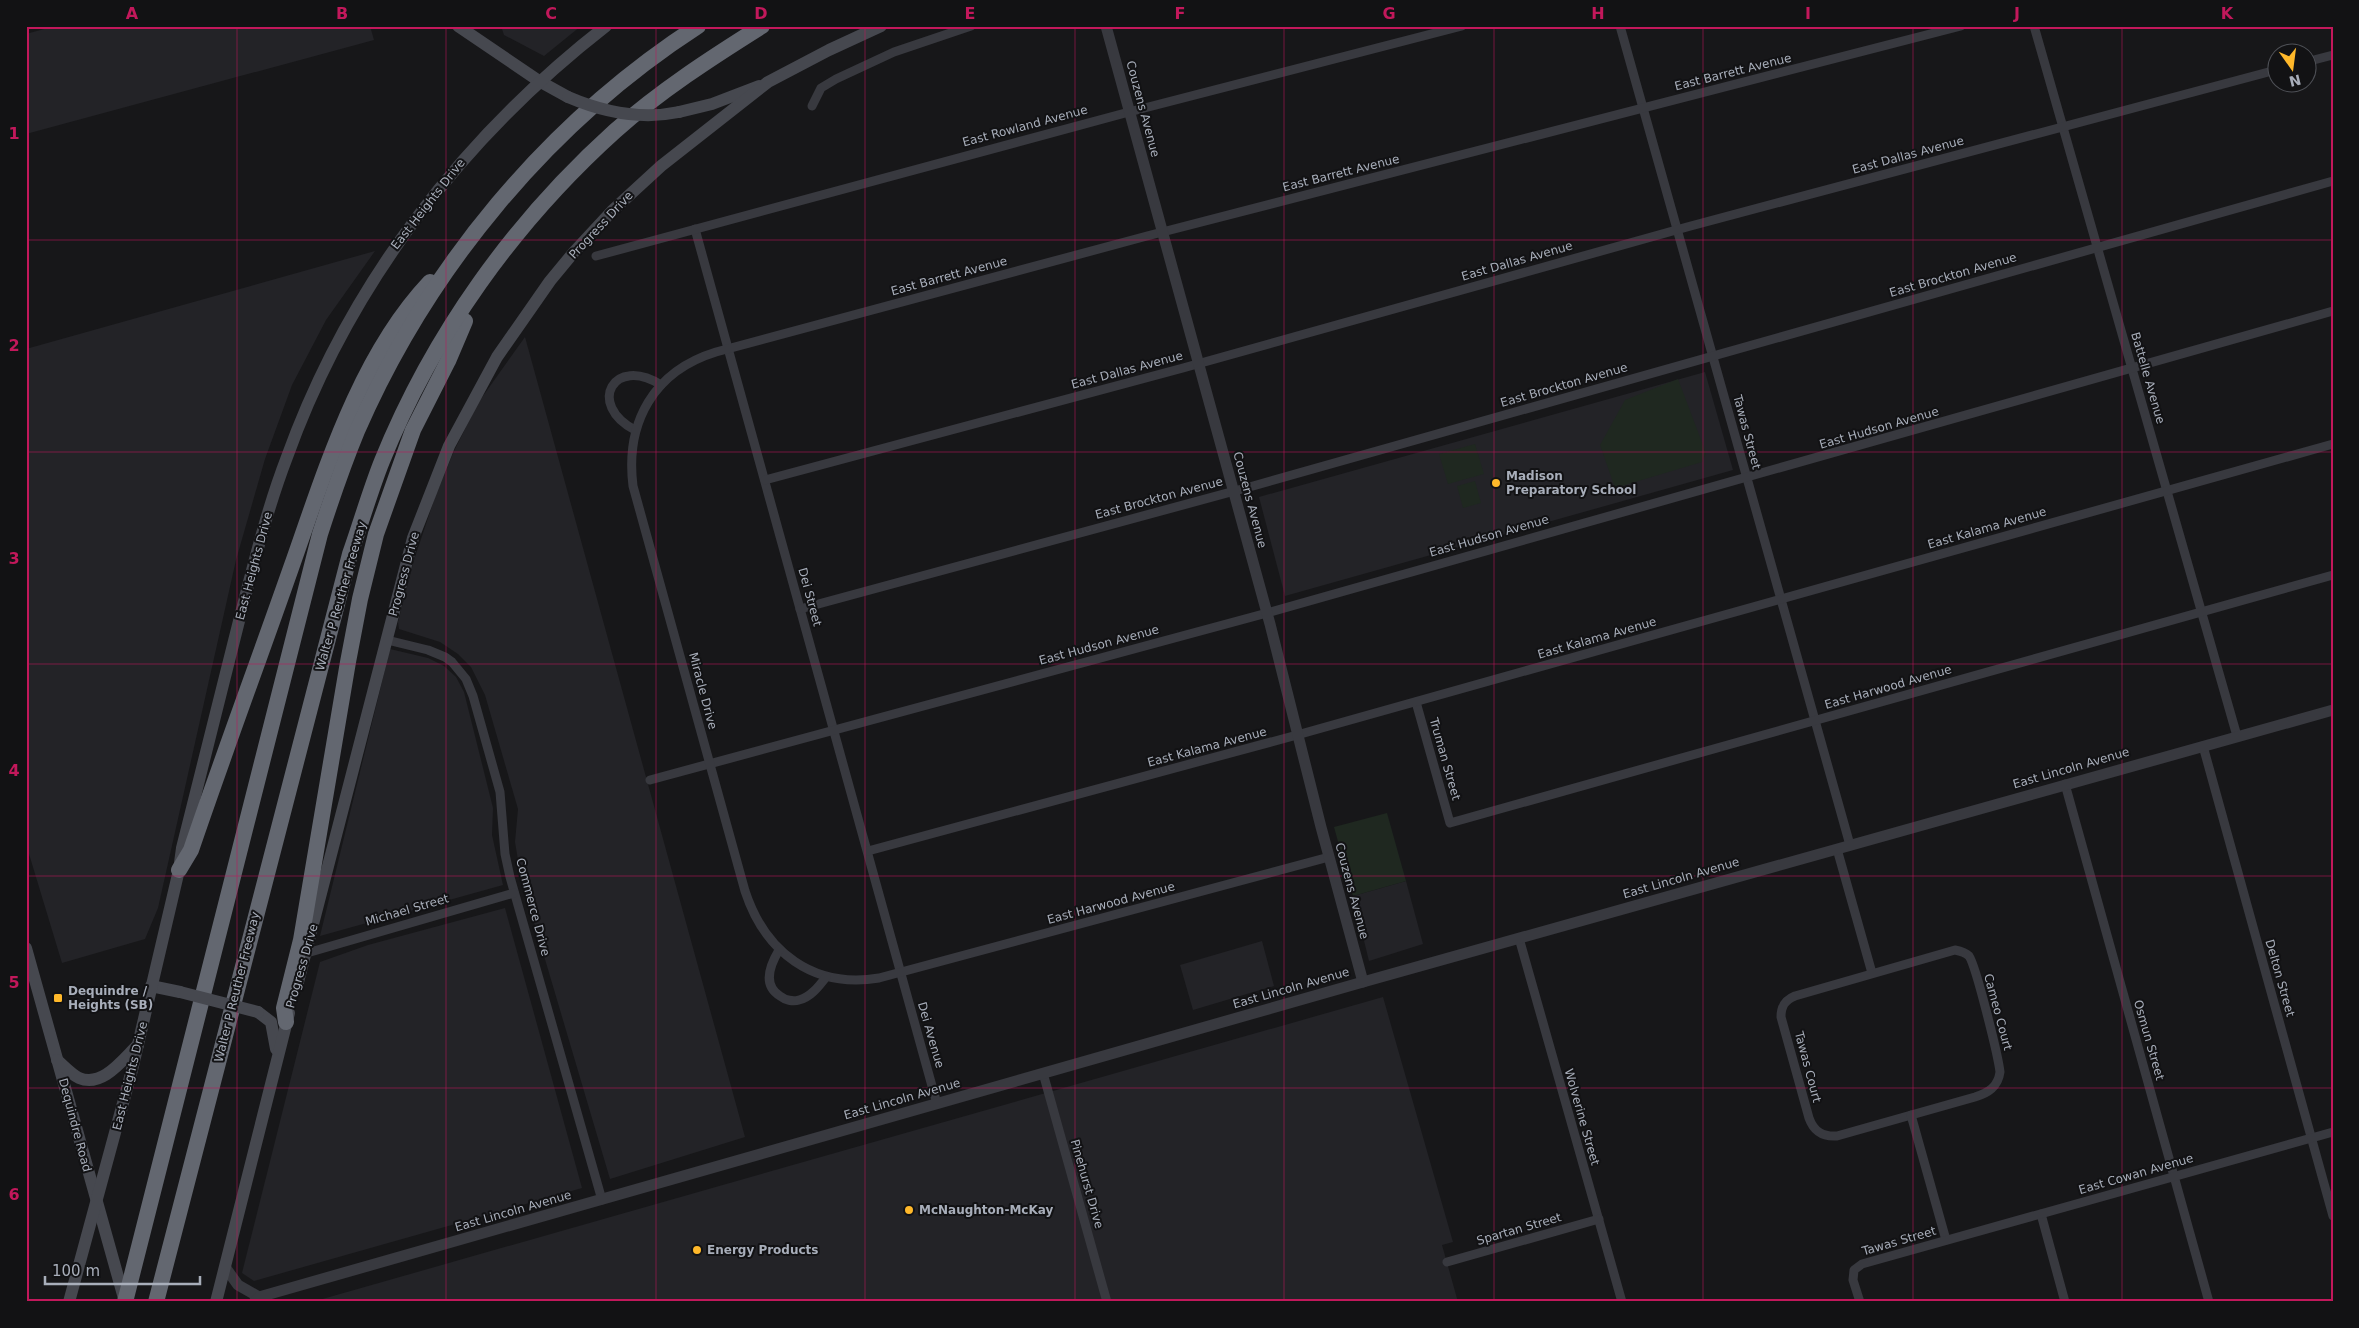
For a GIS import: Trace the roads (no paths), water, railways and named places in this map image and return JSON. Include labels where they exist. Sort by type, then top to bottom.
[{"type":"highway","points":[[179,870],[191,850],[307,522],[350,413],[375,361],[410,304],[465,246],[531,166],[579,118],[629,76],[698,26]]},
{"type":"highway","name":"Walter P Reuther Freeway","points":[[156,1302],[350,554],[382,462],[400,420],[424,372],[470,296],[520,229],[576,168],[616,131],[698,68],[762,26]]},
{"type":"highway","points":[[125,1302],[320,534],[358,430],[390,364],[430,296],[465,246]]},
{"type":"highway","points":[[286,1022],[284,1008],[301,940],[352,644],[376,534],[413,430],[448,361],[464,323],[470,296]]},
{"type":"main road","points":[[458,26],[539,81],[568,97],[596,108],[628,114],[655,115],[679,112],[712,104],[768,82]]},
{"type":"main road","name":"East Heights Drive","points":[[70,1302],[138,1045],[179,870],[182,848],[251,572],[271,501],[307,405],[325,366],[366,292],[419,212],[490,129],[539,81],[606,26]]},
{"type":"main road","name":"Progress Drive","points":[[216,1302],[277,1056],[307,953],[413,538],[439,468],[479,387],[518,325],[550,281],[581,245],[642,182],[768,82],[829,50],[881,26]]},
{"type":"main road","name":"Dequindre Road","points":[[26,948],[30,976],[57,1060],[125,1302]]},
{"type":"main road","points":[[151,986],[258,1012],[267,1018],[273,1027],[277,1056]]},
{"type":"main road","points":[[57,1060],[78,1078],[91,1080],[109,1073],[138,1045]]},
{"type":"street","points":[[812,106],[822,88],[836,79],[894,52],[971,26]]},
{"type":"street","name":"Couzens Avenue","points":[[1106,26],[1266,613],[1363,982]]},
{"type":"street","name":"East Rowland Avenue","points":[[596,256],[1129,112],[1462,26]]},
{"type":"street","name":"Tawas Street","points":[[1620,26],[1850,845]]},
{"type":"street","name":"East Barrett Avenue","points":[[728,348],[1162,232],[1961,26]]},
{"type":"street","name":"Battelle Avenue","points":[[2034,26],[2099,247],[2237,736]]},
{"type":"street","points":[[2316,59],[2333,55]]},
{"type":"street","name":"East Dallas Avenue","points":[[765,480],[1198,364],[1678,230],[2266,73]]},
{"type":"street","name":"East Brockton Avenue","points":[[800,608],[1233,491],[2333,182]]},
{"type":"street","name":"Dei Street","points":[[695,229],[900,972]]},
{"type":"street","name":"East Hudson Avenue","points":[[650,780],[1266,613],[2333,312]]},
{"type":"street","name":"Miracle Drive","points":[[728,348],[690,362],[661,385],[647,403],[635,430],[631,462],[633,486],[749,904],[763,931],[779,950],[799,965],[826,977],[860,980],[900,972]]},
{"type":"street","points":[[635,430],[620,420],[613,411],[608,400],[610,389],[617,379],[632,374],[650,378],[661,385]]},
{"type":"street","name":"East Kalama Avenue","points":[[868,851],[1298,735],[2333,444]]},
{"type":"street","name":"East Harwood Avenue","points":[[1450,823],[2333,575]]},
{"type":"street","name":"Commerce Drive","points":[[387,640],[428,650],[445,658],[460,671],[470,687],[500,792],[505,854],[514,893],[602,1200]]},
{"type":"street","name":"Truman Street","points":[[1416,702],[1450,823]]},
{"type":"street","name":"East Lincoln Avenue","points":[[224,1267],[238,1285],[257,1300],[1363,982],[2333,710]]},
{"type":"street","name":"Delton Street","points":[[2203,746],[2333,1216]]},
{"type":"street","name":"Osmun Street","points":[[2065,784],[2209,1302]]},
{"type":"street","points":[[1837,849],[1872,974]]},
{"type":"street","name":"East Harwood Avenue","points":[[900,972],[1329,857]]},
{"type":"street","name":"Michael Street","points":[[307,953],[514,893]]},
{"type":"street","name":"Wolverine Street","points":[[1519,938],[1622,1302]]},
{"type":"street","points":[[779,950],[770,966],[769,976],[772,989],[783,999],[798,1000],[806,996],[826,977]]},
{"type":"street","name":"Cameo Court","points":[[1872,974],[1950,952],[1961,951],[1970,959],[1981,995],[1999,1066],[1999,1079],[1987,1093],[1911,1115]]},
{"type":"street","name":"Dei Avenue","points":[[900,972],[937,1104]]},
{"type":"street","name":"Tawas Court","points":[[1872,974],[1788,999],[1783,1005],[1781,1017],[1814,1129],[1823,1135],[1830,1136],[1911,1115]]},
{"type":"street","name":"Pinehurst Drive","points":[[1043,1073],[1107,1302]]},
{"type":"street","name":"Tawas Street","points":[[1860,1302],[1853,1275],[1858,1266],[1946,1240],[1911,1115]]},
{"type":"street","name":"East Cowan Avenue","points":[[1946,1240],[2333,1132]]},
{"type":"street","points":[[2041,1214],[2065,1302]]},
{"type":"street","name":"Spartan Street","points":[[1446,1262],[1599,1219]]},
{"type":"place","name":"Madison Preparatory School","points":[[1496,483]]},
{"type":"place","name":"Dequindre / Heights (SB)","points":[[58,998]]},
{"type":"place","name":"McNaughton-McKay","points":[[909,1210]]},
{"type":"place","name":"Energy Products","points":[[697,1250]]}]
